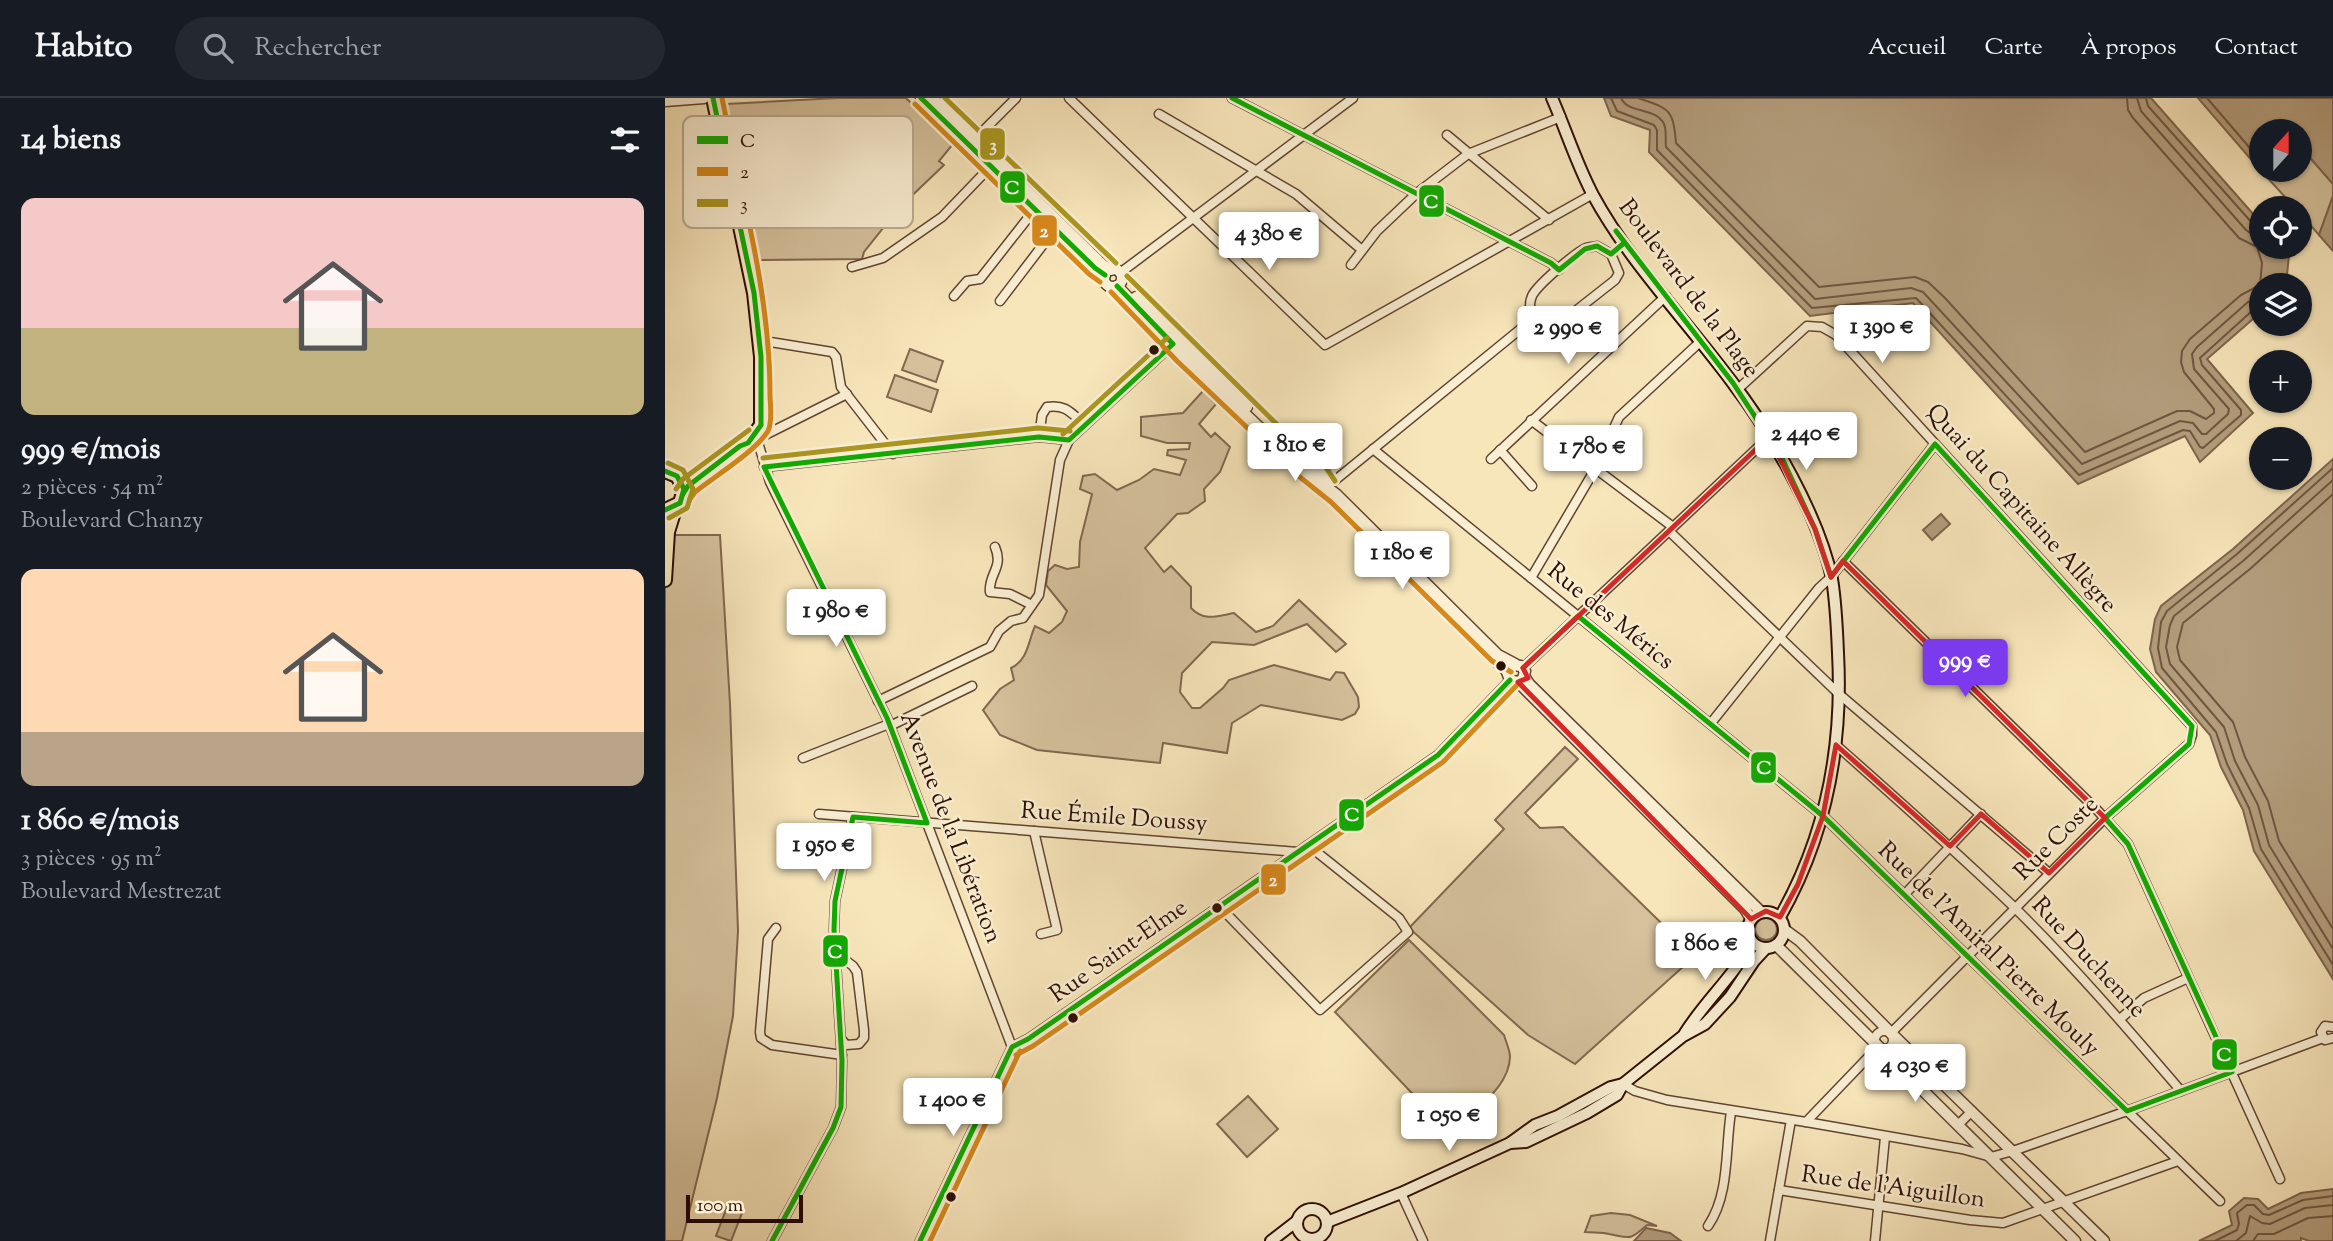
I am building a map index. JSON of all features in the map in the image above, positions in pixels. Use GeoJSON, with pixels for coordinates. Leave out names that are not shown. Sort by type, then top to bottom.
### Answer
{"type":"FeatureCollection","features":[{"type":"Feature","properties":{"kind":"main road","name":"Avenue de la Libération"},"geometry":{"type":"LineString","coordinates":[[713,98],[717,116]]}},
{"type":"Feature","properties":{"kind":"main road","name":"Boulevard de la Plage"},"geometry":{"type":"LineString","coordinates":[[1552,98],[1593,194],[1624,243],[1737,390],[1782,458],[1810,518],[1831,577],[1837,629],[1839,694],[1836,745],[1823,816],[1802,874],[1780,917]]}},
{"type":"Feature","properties":{"kind":"main road","name":"Avenue de la Libération"},"geometry":{"type":"LineString","coordinates":[[740,228],[754,293],[761,358],[761,425],[755,438]]}},
{"type":"Feature","properties":{"kind":"main road","name":"Avenue de la Libération"},"geometry":{"type":"LineString","coordinates":[[740,446],[754,422],[753,358],[758,340]]}},
{"type":"Feature","properties":{"kind":"main road"},"geometry":{"type":"LineString","coordinates":[[665,580],[671,508],[688,486],[740,446],[755,438]]}},
{"type":"Feature","properties":{"kind":"main road"},"geometry":{"type":"LineString","coordinates":[[671,473],[693,475],[711,468]]}},
{"type":"Feature","properties":{"kind":"main road"},"geometry":{"type":"LineString","coordinates":[[671,473],[683,484],[683,494]]}},
{"type":"Feature","properties":{"kind":"main road"},"geometry":{"type":"LineString","coordinates":[[1297,1221],[1303,1236],[1312,1239],[1322,1236],[1327,1222],[1401,1193],[1510,1143],[1535,1125],[1558,1116],[1611,1087],[1623,1084],[1683,1035],[1705,1024],[1730,997],[1753,961],[1780,941],[1784,930],[1780,917],[1771,912],[1761,912],[1751,919],[1748,929],[1752,942],[1745,956],[1683,1035]]}},
{"type":"Feature","properties":{"kind":"main road"},"geometry":{"type":"LineString","coordinates":[[1752,942],[1771,947]]}},
{"type":"Feature","properties":{"kind":"main road"},"geometry":{"type":"LineString","coordinates":[[1271,1241],[1297,1221],[1302,1212],[1311,1209],[1320,1211],[1327,1222]]}},
{"type":"Feature","properties":{"kind":"main road"},"geometry":{"type":"LineString","coordinates":[[1290,1241],[1303,1236]]}},
{"type":"Feature","properties":{"kind":"street"},"geometry":{"type":"LineString","coordinates":[[665,101],[704,98]]}},
{"type":"Feature","properties":{"kind":"street"},"geometry":{"type":"LineString","coordinates":[[921,98],[1055,229],[1115,277],[1173,344],[1302,468],[1328,486]]}},
{"type":"Feature","properties":{"kind":"street"},"geometry":{"type":"LineString","coordinates":[[932,98],[1304,463],[1319,472],[1337,505],[1516,674],[1745,909],[1751,919]]}},
{"type":"Feature","properties":{"kind":"street"},"geometry":{"type":"LineString","coordinates":[[975,139],[1016,98]]}},
{"type":"Feature","properties":{"kind":"street"},"geometry":{"type":"LineString","coordinates":[[1069,98],[1325,345],[1593,194]]}},
{"type":"Feature","properties":{"kind":"street"},"geometry":{"type":"LineString","coordinates":[[1115,277],[1304,135],[1341,101],[1353,98]]}},
{"type":"Feature","properties":{"kind":"street"},"geometry":{"type":"LineString","coordinates":[[1235,99],[1551,263],[1559,270]]}},
{"type":"Feature","properties":{"kind":"street"},"geometry":{"type":"LineString","coordinates":[[1159,114],[1296,194],[1362,250]]}},
{"type":"Feature","properties":{"kind":"street"},"geometry":{"type":"LineString","coordinates":[[1351,265],[1377,231],[1417,193],[1468,154],[1561,117]]}},
{"type":"Feature","properties":{"kind":"street"},"geometry":{"type":"LineString","coordinates":[[1447,135],[1549,220]]}},
{"type":"Feature","properties":{"kind":"street"},"geometry":{"type":"LineString","coordinates":[[852,267],[883,258],[942,217],[991,166]]}},
{"type":"Feature","properties":{"kind":"street"},"geometry":{"type":"LineString","coordinates":[[954,296],[967,281],[979,279],[1035,209]]}},
{"type":"Feature","properties":{"kind":"street"},"geometry":{"type":"LineString","coordinates":[[1000,301],[1055,229]]}},
{"type":"Feature","properties":{"kind":"street"},"geometry":{"type":"LineString","coordinates":[[1611,254],[1624,243]]}},
{"type":"Feature","properties":{"kind":"street"},"geometry":{"type":"LineString","coordinates":[[1597,246],[1611,254],[1619,273],[1615,280],[1559,324],[1548,326],[1534,318],[1531,298],[1559,270],[1585,249],[1597,246]]}},
{"type":"Feature","properties":{"kind":"street"},"geometry":{"type":"LineString","coordinates":[[1490,458],[1666,296]]}},
{"type":"Feature","properties":{"kind":"street"},"geometry":{"type":"LineString","coordinates":[[1328,486],[1534,318]]}},
{"type":"Feature","properties":{"kind":"street","name":"Quai du Capitaine Allègre"},"geometry":{"type":"LineString","coordinates":[[1737,390],[1807,326],[1822,327],[1836,335],[2113,639]]}},
{"type":"Feature","properties":{"kind":"street"},"geometry":{"type":"LineString","coordinates":[[758,340],[832,352],[836,357],[841,387],[893,454]]}},
{"type":"Feature","properties":{"kind":"street"},"geometry":{"type":"LineString","coordinates":[[1531,578],[1595,468],[1619,417],[1700,342]]}},
{"type":"Feature","properties":{"kind":"street"},"geometry":{"type":"LineString","coordinates":[[878,701],[990,647],[999,631],[1011,621],[1023,618],[1040,590],[1060,460],[1069,440],[1173,344]]}},
{"type":"Feature","properties":{"kind":"street"},"geometry":{"type":"LineString","coordinates":[[755,438],[846,394]]}},
{"type":"Feature","properties":{"kind":"street"},"geometry":{"type":"LineString","coordinates":[[1039,437],[1042,415],[1047,407],[1058,405],[1065,408],[1085,425]]}},
{"type":"Feature","properties":{"kind":"street"},"geometry":{"type":"LineString","coordinates":[[1531,419],[1671,529],[1839,694],[2049,873]]}},
{"type":"Feature","properties":{"kind":"street"},"geometry":{"type":"LineString","coordinates":[[764,467],[1039,437],[1069,440]]}},
{"type":"Feature","properties":{"kind":"street","name":"Avenue de la Libération"},"geometry":{"type":"LineString","coordinates":[[755,438],[764,467],[890,725],[1012,1047]]}},
{"type":"Feature","properties":{"kind":"street","name":"Rue Saint-Elme"},"geometry":{"type":"LineString","coordinates":[[1012,1047],[1028,1039],[1438,755],[1516,674],[1769,438]]}},
{"type":"Feature","properties":{"kind":"street"},"geometry":{"type":"LineString","coordinates":[[1711,723],[1819,588],[1831,577],[1935,444]]}},
{"type":"Feature","properties":{"kind":"street","name":"Rue des Mérics"},"geometry":{"type":"LineString","coordinates":[[1373,449],[1823,816]]}},
{"type":"Feature","properties":{"kind":"street"},"geometry":{"type":"LineString","coordinates":[[1500,450],[1532,486]]}},
{"type":"Feature","properties":{"kind":"street"},"geometry":{"type":"LineString","coordinates":[[995,547],[999,563],[990,584],[990,592],[1010,594],[1032,605]]}},
{"type":"Feature","properties":{"kind":"street"},"geometry":{"type":"LineString","coordinates":[[1843,561],[2105,818],[2128,844],[2280,1178]]}},
{"type":"Feature","properties":{"kind":"street","name":"Rue Coste"},"geometry":{"type":"LineString","coordinates":[[1891,1034],[2105,818],[2189,744],[2192,726],[2113,639]]}},
{"type":"Feature","properties":{"kind":"street"},"geometry":{"type":"LineString","coordinates":[[1516,674],[1761,912]]}},
{"type":"Feature","properties":{"kind":"street"},"geometry":{"type":"LineString","coordinates":[[803,758],[890,725],[972,686]]}},
{"type":"Feature","properties":{"kind":"street","name":"Rue Duchenne"},"geometry":{"type":"LineString","coordinates":[[1836,745],[2015,908],[2120,1019],[2181,1091]]}},
{"type":"Feature","properties":{"kind":"street","name":"Rue Émile Doussy"},"geometry":{"type":"LineString","coordinates":[[819,814],[1298,852]]}},
{"type":"Feature","properties":{"kind":"street"},"geometry":{"type":"LineString","coordinates":[[1904,895],[1981,814]]}},
{"type":"Feature","properties":{"kind":"street","name":"Rue de l'Amiral Pierre Mouly"},"geometry":{"type":"LineString","coordinates":[[1823,816],[2220,1201]]}},
{"type":"Feature","properties":{"kind":"street"},"geometry":{"type":"LineString","coordinates":[[772,1241],[838,1119],[843,1091],[835,901],[853,817]]}},
{"type":"Feature","properties":{"kind":"street"},"geometry":{"type":"LineString","coordinates":[[1034,831],[1056,930],[1041,934]]}},
{"type":"Feature","properties":{"kind":"street"},"geometry":{"type":"LineString","coordinates":[[1219,906],[1319,1010],[1408,932],[1399,918],[1308,845]]}},
{"type":"Feature","properties":{"kind":"street"},"geometry":{"type":"LineString","coordinates":[[776,928],[768,939],[761,1038],[772,1045],[842,1055]]}},
{"type":"Feature","properties":{"kind":"street"},"geometry":{"type":"LineString","coordinates":[[1784,930],[1800,941],[1891,1034],[2104,1241]]}},
{"type":"Feature","properties":{"kind":"street"},"geometry":{"type":"LineString","coordinates":[[1771,947],[1878,1047],[2075,1241]]}},
{"type":"Feature","properties":{"kind":"street"},"geometry":{"type":"LineString","coordinates":[[836,953],[857,972],[864,1030],[864,1038],[853,1046],[846,1045],[840,1037]]}},
{"type":"Feature","properties":{"kind":"street"},"geometry":{"type":"LineString","coordinates":[[2120,1019],[2144,998],[2188,978]]}},
{"type":"Feature","properties":{"kind":"street"},"geometry":{"type":"LineString","coordinates":[[2323,1038],[2323,1028],[2333,1027]]}},
{"type":"Feature","properties":{"kind":"street"},"geometry":{"type":"LineString","coordinates":[[1879,1032],[1891,1034],[1894,1039],[1891,1047],[1886,1050],[1878,1047],[1875,1038],[1879,1032]]}},
{"type":"Feature","properties":{"kind":"street"},"geometry":{"type":"LineString","coordinates":[[1623,1084],[1635,1091],[1667,1100],[1962,1149],[1991,1157],[2127,1111],[2323,1038],[2333,1038]]}},
{"type":"Feature","properties":{"kind":"street"},"geometry":{"type":"LineString","coordinates":[[920,1241],[1012,1047]]}},
{"type":"Feature","properties":{"kind":"street"},"geometry":{"type":"LineString","coordinates":[[1805,1122],[1878,1047]]}},
{"type":"Feature","properties":{"kind":"street"},"geometry":{"type":"LineString","coordinates":[[1958,1125],[1972,1111]]}},
{"type":"Feature","properties":{"kind":"street"},"geometry":{"type":"LineString","coordinates":[[1708,1226],[1717,1213],[1730,1139],[1731,1112]]}},
{"type":"Feature","properties":{"kind":"street"},"geometry":{"type":"LineString","coordinates":[[1770,1241],[1791,1120]]}},
{"type":"Feature","properties":{"kind":"street"},"geometry":{"type":"LineString","coordinates":[[1875,1241],[1885,1136]]}},
{"type":"Feature","properties":{"kind":"street"},"geometry":{"type":"LineString","coordinates":[[2063,1202],[2178,1161]]}},
{"type":"Feature","properties":{"kind":"street","name":"Rue de l'Aiguillon"},"geometry":{"type":"LineString","coordinates":[[1779,1190],[2003,1223],[2063,1202]]}},
{"type":"Feature","properties":{"kind":"street"},"geometry":{"type":"LineString","coordinates":[[1401,1193],[1423,1241]]}},
{"type":"Feature","properties":{"kind":"highlighted area"},"geometry":{"type":"Polygon","coordinates":[[[1769,437],[1815,529],[1831,577],[1843,561],[2105,818],[2049,873],[1981,814],[1950,846],[1836,745],[1823,816],[1798,884],[1780,917],[1766,911],[1751,919],[1518,682],[1528,678],[1523,668],[1769,437]]]}},
{"type":"Feature","properties":{"kind":"shaded area"},"geometry":{"type":"Polygon","coordinates":[[[837,98],[906,98],[953,144],[939,161],[944,165],[913,195],[913,116],[725,116],[723,108],[726,104],[837,98]]]}},
{"type":"Feature","properties":{"kind":"shaded area"},"geometry":{"type":"Polygon","coordinates":[[[2312,160],[2333,184],[2333,196],[2319,235],[2312,227],[2312,196],[2284,196],[2271,182],[2312,182],[2312,160]]]}},
{"type":"Feature","properties":{"kind":"shaded area"},"geometry":{"type":"Polygon","coordinates":[[[749,228],[883,228],[864,252],[862,259],[756,260],[749,228]]]}},
{"type":"Feature","properties":{"kind":"shaded area"},"geometry":{"type":"Polygon","coordinates":[[[910,349],[943,361],[936,382],[902,370],[910,349]]]}},
{"type":"Feature","properties":{"kind":"shaded area"},"geometry":{"type":"Polygon","coordinates":[[[895,375],[938,390],[931,412],[887,397],[895,375]]]}},
{"type":"Feature","properties":{"kind":"shaded area"},"geometry":{"type":"Polygon","coordinates":[[[1203,391],[1216,404],[1199,424],[1211,437],[1215,433],[1230,447],[1220,472],[1204,489],[1205,501],[1188,513],[1177,514],[1145,548],[1164,572],[1171,566],[1191,587],[1191,608],[1201,615],[1211,617],[1234,613],[1256,632],[1273,626],[1299,600],[1346,644],[1336,652],[1307,624],[1254,645],[1212,642],[1182,673],[1180,692],[1192,708],[1200,708],[1229,680],[1274,665],[1330,680],[1336,672],[1344,673],[1358,697],[1359,707],[1355,714],[1342,720],[1261,705],[1232,723],[1227,753],[1163,743],[1160,763],[1037,750],[1000,735],[983,710],[1000,689],[1014,680],[1011,668],[1017,665],[1024,655],[1035,626],[1049,633],[1062,622],[1067,611],[1046,585],[1048,571],[1055,565],[1067,569],[1079,567],[1080,542],[1092,494],[1080,489],[1083,476],[1095,474],[1117,490],[1139,480],[1154,469],[1180,475],[1186,460],[1167,455],[1168,450],[1189,449],[1190,443],[1167,443],[1141,436],[1141,417],[1183,413],[1203,391]]]}},
{"type":"Feature","properties":{"kind":"shaded area"},"geometry":{"type":"Polygon","coordinates":[[[665,535],[720,535],[730,704],[738,931],[733,1016],[717,1098],[682,1241],[665,1241],[665,535]]]}},
{"type":"Feature","properties":{"kind":"shaded area"},"geometry":{"type":"Polygon","coordinates":[[[1565,747],[1578,759],[1525,813],[1540,828],[1563,827],[1695,956],[1575,1064],[1528,1035],[1409,928],[1504,829],[1495,820],[1565,747]]]}},
{"type":"Feature","properties":{"kind":"shaded area"},"geometry":{"type":"Polygon","coordinates":[[[1762,918],[1770,918],[1777,925],[1777,933],[1770,940],[1762,940],[1755,933],[1755,925],[1762,918]]]}},
{"type":"Feature","properties":{"kind":"shaded area"},"geometry":{"type":"Polygon","coordinates":[[[1409,940],[1504,1035],[1510,1057],[1505,1076],[1493,1093],[1464,1121],[1458,1116],[1445,1128],[1335,1012],[1409,940]]]}},
{"type":"Feature","properties":{"kind":"shaded area"},"geometry":{"type":"Polygon","coordinates":[[[1248,1096],[1278,1129],[1247,1157],[1217,1124],[1248,1096]]]}},
{"type":"Feature","properties":{"kind":"shaded area"},"geometry":{"type":"Polygon","coordinates":[[[727,1207],[742,1213],[731,1241],[716,1236],[727,1207]]]}},
{"type":"Feature","properties":{"kind":"shaded area"},"geometry":{"type":"Polygon","coordinates":[[[1611,1213],[1630,1215],[1657,1226],[1647,1225],[1629,1237],[1585,1232],[1591,1216],[1611,1213]]]}},
{"type":"Feature","properties":{"kind":"water"},"geometry":{"type":"Polygon","coordinates":[[[1604,98],[2151,98],[2249,209],[2249,259],[2289,259],[2287,273],[2249,273],[2249,322],[2207,359],[2249,408],[2249,413],[2253,413],[2200,462],[2185,436],[2078,484],[1913,303],[1810,316],[1649,152],[1650,130],[1611,116],[1604,98]]]}},
{"type":"Feature","properties":{"kind":"water"},"geometry":{"type":"Polygon","coordinates":[[[2198,98],[2333,98],[2333,184],[2312,160],[2312,119],[2249,119],[2249,157],[2198,98]]]}},
{"type":"Feature","properties":{"kind":"water"},"geometry":{"type":"Polygon","coordinates":[[[2333,196],[2333,251],[2319,235],[2333,196]]]}},
{"type":"Feature","properties":{"kind":"water"},"geometry":{"type":"Polygon","coordinates":[[[2333,459],[2333,979],[2254,851],[2243,810],[2221,767],[2210,735],[2156,672],[2150,649],[2155,619],[2161,606],[2233,549],[2299,490],[2312,490],[2312,478],[2333,459]]]}},
{"type":"Feature","properties":{"kind":"water"},"geometry":{"type":"Polygon","coordinates":[[[1941,514],[1950,524],[1932,540],[1923,530],[1941,514]]]}},
{"type":"Feature","properties":{"kind":"water"},"geometry":{"type":"Polygon","coordinates":[[[2333,1189],[2333,1241],[2309,1241],[2301,1238],[2301,1241],[2199,1241],[2232,1225],[2229,1211],[2244,1198],[2258,1199],[2268,1209],[2301,1193],[2333,1189]]]}},
{"type":"Feature","properties":{"kind":"water"},"geometry":{"type":"Polygon","coordinates":[[[1646,1228],[1670,1233],[1681,1241],[1634,1241],[1646,1228]]]}},
{"type":"Feature","properties":{"kind":"transit line","name":"C"},"geometry":{"type":"LineString","coordinates":[[713,98],[717,116]]}},
{"type":"Feature","properties":{"kind":"transit line","name":"2"},"geometry":{"type":"LineString","coordinates":[[722,98],[726,116]]}},
{"type":"Feature","properties":{"kind":"transit line","name":"C"},"geometry":{"type":"LineString","coordinates":[[921,98],[1105,275]]}},
{"type":"Feature","properties":{"kind":"transit line","name":"3"},"geometry":{"type":"LineString","coordinates":[[945,98],[1116,263]]}},
{"type":"Feature","properties":{"kind":"transit line","name":"C"},"geometry":{"type":"LineString","coordinates":[[1232,98],[1551,263],[1559,270],[1585,249],[1597,246],[1611,254],[1624,243]]}},
{"type":"Feature","properties":{"kind":"transit line","name":"2"},"geometry":{"type":"LineString","coordinates":[[915,104],[1100,282]]}},
{"type":"Feature","properties":{"kind":"transit line","name":"C"},"geometry":{"type":"LineString","coordinates":[[683,494],[688,486],[740,446],[748,443],[761,425],[761,357],[754,293],[740,228]]}},
{"type":"Feature","properties":{"kind":"transit line","name":"2"},"geometry":{"type":"LineString","coordinates":[[690,499],[695,492],[754,447],[770,427],[769,356],[750,228]]}},
{"type":"Feature","properties":{"kind":"transit line","name":"C"},"geometry":{"type":"LineString","coordinates":[[1616,231],[1733,383],[1782,458],[1815,529],[1831,577]]}},
{"type":"Feature","properties":{"kind":"transit line","name":"3"},"geometry":{"type":"LineString","coordinates":[[1127,276],[1309,456],[1325,466],[1335,481]]}},
{"type":"Feature","properties":{"kind":"transit line","name":"C"},"geometry":{"type":"LineString","coordinates":[[772,1241],[833,1128],[841,1107],[842,1061],[834,930],[835,901],[853,817],[927,823],[887,718],[764,467],[1039,437],[1069,440],[1173,344],[1117,286]]}},
{"type":"Feature","properties":{"kind":"transit line","name":"2"},"geometry":{"type":"LineString","coordinates":[[1111,292],[1177,361],[1296,474],[1331,502],[1492,661],[1511,672]]}},
{"type":"Feature","properties":{"kind":"transit line","name":"3"},"geometry":{"type":"LineString","coordinates":[[1063,434],[1167,338]]}},
{"type":"Feature","properties":{"kind":"transit line","name":"3"},"geometry":{"type":"LineString","coordinates":[[763,458],[1038,428],[1070,431]]}},
{"type":"Feature","properties":{"kind":"transit line","name":"3"},"geometry":{"type":"LineString","coordinates":[[676,489],[683,479],[749,430]]}},
{"type":"Feature","properties":{"kind":"transit line","name":"C"},"geometry":{"type":"LineString","coordinates":[[1523,668],[1578,616],[1823,816],[2127,1111],[2232,1072],[2128,844],[2105,818],[2189,744],[2192,726],[1935,444],[1831,577]]}},
{"type":"Feature","properties":{"kind":"transit line","name":"3"},"geometry":{"type":"LineString","coordinates":[[668,463],[683,470],[693,489],[687,508],[669,518]]}},
{"type":"Feature","properties":{"kind":"transit line","name":"C"},"geometry":{"type":"LineString","coordinates":[[665,471],[677,476],[684,489],[680,503],[665,510]]}},
{"type":"Feature","properties":{"kind":"transit line","name":"C"},"geometry":{"type":"LineString","coordinates":[[920,1241],[1012,1047],[1028,1039],[1438,755],[1510,680]]}},
{"type":"Feature","properties":{"kind":"transit line","name":"2"},"geometry":{"type":"LineString","coordinates":[[1016,1055],[1033,1046],[1443,762],[1516,686]]}},
{"type":"Feature","properties":{"kind":"transit line","name":"2"},"geometry":{"type":"LineString","coordinates":[[930,1241],[1020,1051]]}}]}
